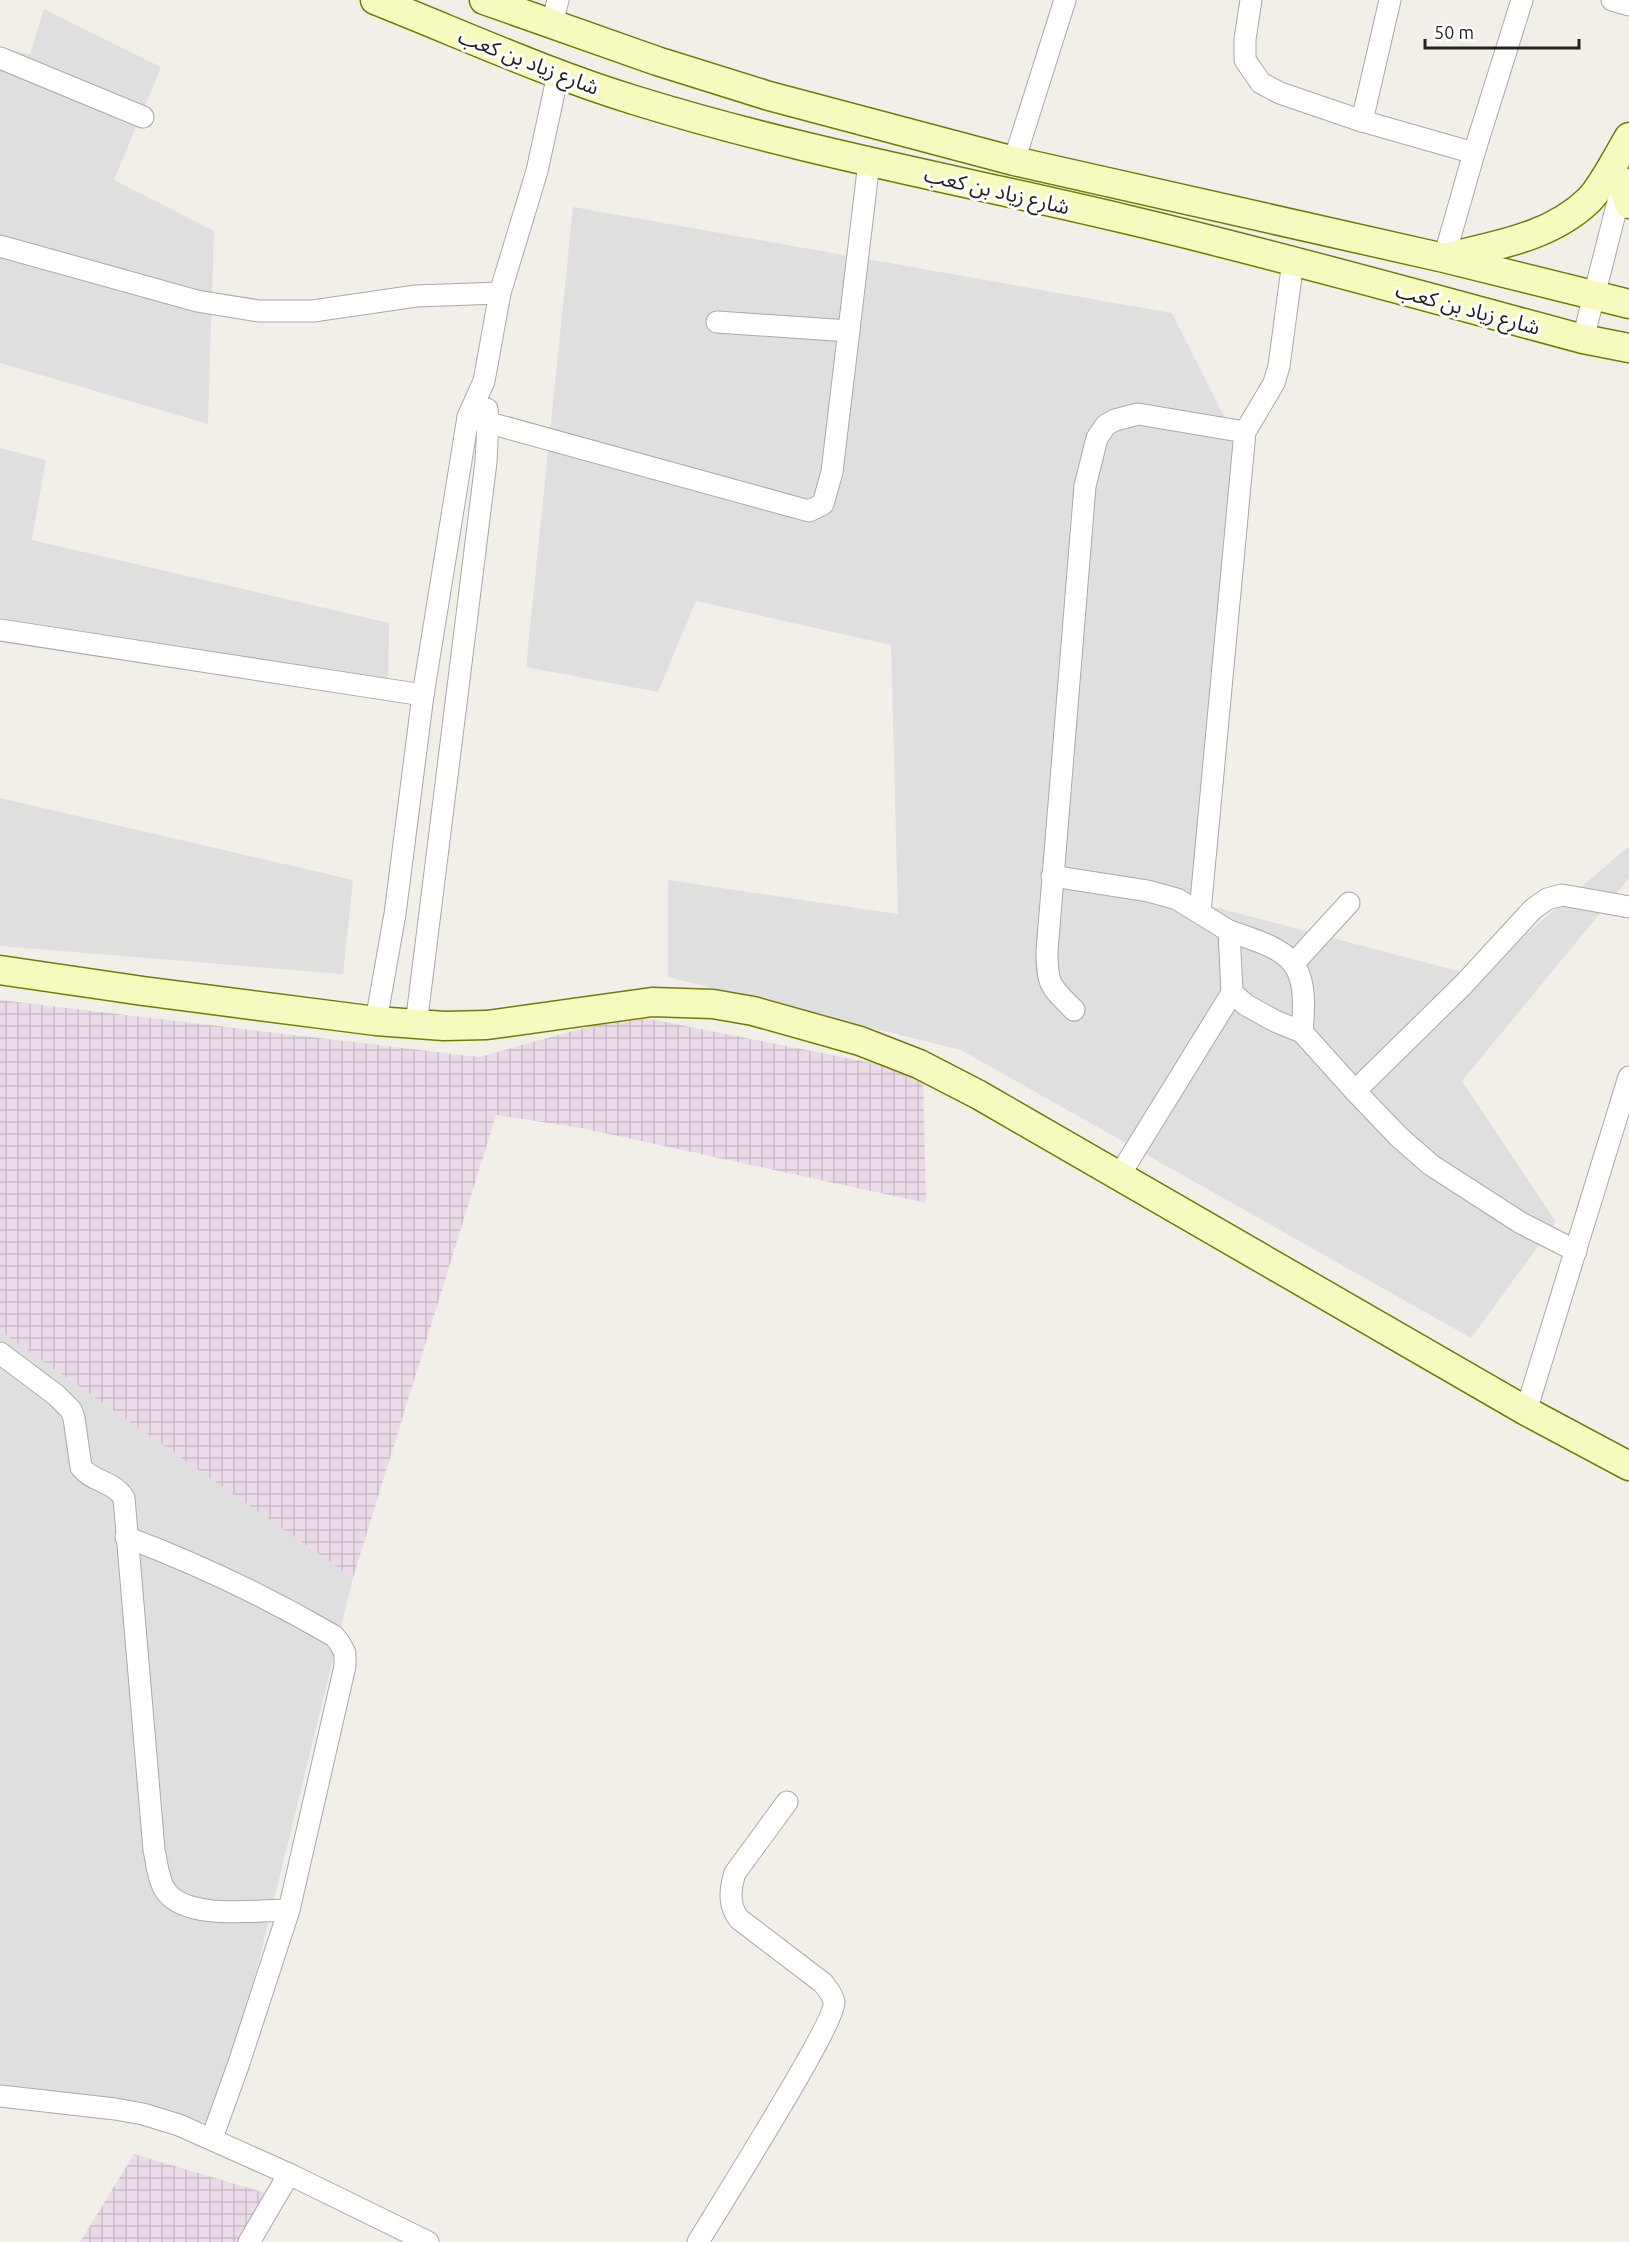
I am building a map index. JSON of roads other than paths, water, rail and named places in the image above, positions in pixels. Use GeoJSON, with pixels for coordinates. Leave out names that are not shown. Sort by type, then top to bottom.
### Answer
{"type":"FeatureCollection","features":[{"type":"Feature","properties":{"kind":"main road","name":"شارع زياد بن كعب"},"geometry":{"type":"LineString","coordinates":[[375,0],[558,74],[724,127],[1126,219],[1583,339],[1629,348]]}},
{"type":"Feature","properties":{"kind":"main road","name":"شارع زياد بن كعب"},"geometry":{"type":"LineString","coordinates":[[484,0],[555,12],[657,61],[769,96],[1014,161],[1444,258],[1629,304]]}},
{"type":"Feature","properties":{"kind":"main road"},"geometry":{"type":"LineString","coordinates":[[1444,258],[1536,233],[1565,220],[1591,199],[1629,137]]}},
{"type":"Feature","properties":{"kind":"main road"},"geometry":{"type":"LineString","coordinates":[[0,970],[143,991],[416,1025],[487,1025],[652,1002],[713,1004],[753,1011],[860,1041],[919,1064],[979,1095],[1526,1411],[1629,1466]]}},
{"type":"Feature","properties":{"kind":"street"},"geometry":{"type":"LineString","coordinates":[[1014,161],[1065,0]]}},
{"type":"Feature","properties":{"kind":"street"},"geometry":{"type":"LineString","coordinates":[[1251,0],[1245,39],[1245,60],[1261,83],[1280,93],[1362,121],[1474,153]]}},
{"type":"Feature","properties":{"kind":"street"},"geometry":{"type":"LineString","coordinates":[[1362,121],[1390,0]]}},
{"type":"Feature","properties":{"kind":"street"},"geometry":{"type":"LineString","coordinates":[[1444,258],[1522,0]]}},
{"type":"Feature","properties":{"kind":"street"},"geometry":{"type":"LineString","coordinates":[[1612,0],[1629,4]]}},
{"type":"Feature","properties":{"kind":"street"},"geometry":{"type":"LineString","coordinates":[[0,58],[143,117]]}},
{"type":"Feature","properties":{"kind":"street"},"geometry":{"type":"LineString","coordinates":[[376,1021],[395,914],[423,695],[478,419],[500,293],[537,171],[558,74]]}},
{"type":"Feature","properties":{"kind":"street"},"geometry":{"type":"LineString","coordinates":[[478,419],[809,511],[823,504],[832,472],[869,162]]}},
{"type":"Feature","properties":{"kind":"street"},"geometry":{"type":"LineString","coordinates":[[1583,339],[1627,180]]}},
{"type":"Feature","properties":{"kind":"street"},"geometry":{"type":"LineString","coordinates":[[0,246],[176,296],[234,308],[284,312],[313,311],[416,296],[500,293]]}},
{"type":"Feature","properties":{"kind":"street"},"geometry":{"type":"LineString","coordinates":[[1200,912],[1245,432],[1274,383],[1279,366],[1293,261]]}},
{"type":"Feature","properties":{"kind":"street"},"geometry":{"type":"LineString","coordinates":[[717,322],[849,331]]}},
{"type":"Feature","properties":{"kind":"street"},"geometry":{"type":"LineString","coordinates":[[1074,1010],[1054,990],[1047,978],[1052,876],[1066,733],[1085,486],[1096,438],[1107,425],[1115,420],[1138,414],[1245,432]]}},
{"type":"Feature","properties":{"kind":"street"},"geometry":{"type":"LineString","coordinates":[[416,1025],[486,462],[478,419]]}},
{"type":"Feature","properties":{"kind":"street"},"geometry":{"type":"LineString","coordinates":[[0,630],[423,695]]}},
{"type":"Feature","properties":{"kind":"street"},"geometry":{"type":"LineString","coordinates":[[1052,876],[1148,891],[1177,899],[1229,931],[1267,944],[1294,963],[1304,993],[1302,1032]]}},
{"type":"Feature","properties":{"kind":"street"},"geometry":{"type":"LineString","coordinates":[[1355,1092],[1463,985],[1539,904],[1562,895],[1629,907]]}},
{"type":"Feature","properties":{"kind":"street"},"geometry":{"type":"LineString","coordinates":[[1294,963],[1349,903]]}},
{"type":"Feature","properties":{"kind":"street"},"geometry":{"type":"LineString","coordinates":[[1119,1176],[1232,993],[1229,931]]}},
{"type":"Feature","properties":{"kind":"street"},"geometry":{"type":"LineString","coordinates":[[1232,993],[1246,1005],[1275,1021],[1302,1032],[1355,1092],[1399,1137],[1431,1165],[1521,1223],[1576,1251]]}},
{"type":"Feature","properties":{"kind":"street"},"geometry":{"type":"LineString","coordinates":[[1526,1411],[1629,1077]]}},
{"type":"Feature","properties":{"kind":"street"},"geometry":{"type":"LineString","coordinates":[[0,1353],[56,1395],[71,1410],[81,1467],[86,1473],[120,1490],[126,1504],[126,1537],[154,1850],[165,1890],[172,1898],[188,1908],[210,1911],[289,1910]]}},
{"type":"Feature","properties":{"kind":"street"},"geometry":{"type":"LineString","coordinates":[[126,1537],[226,1578],[334,1636],[344,1648],[345,1666],[289,1910],[212,2138]]}},
{"type":"Feature","properties":{"kind":"street"},"geometry":{"type":"LineString","coordinates":[[698,2242],[812,2052],[830,2018],[834,2003],[823,1983],[739,1919],[733,1912],[731,1904],[735,1873],[787,1802]]}},
{"type":"Feature","properties":{"kind":"street"},"geometry":{"type":"LineString","coordinates":[[0,2096],[94,2106],[143,2114],[179,2125],[289,2174],[428,2242]]}},
{"type":"Feature","properties":{"kind":"street"},"geometry":{"type":"LineString","coordinates":[[249,2242],[289,2174]]}}]}
